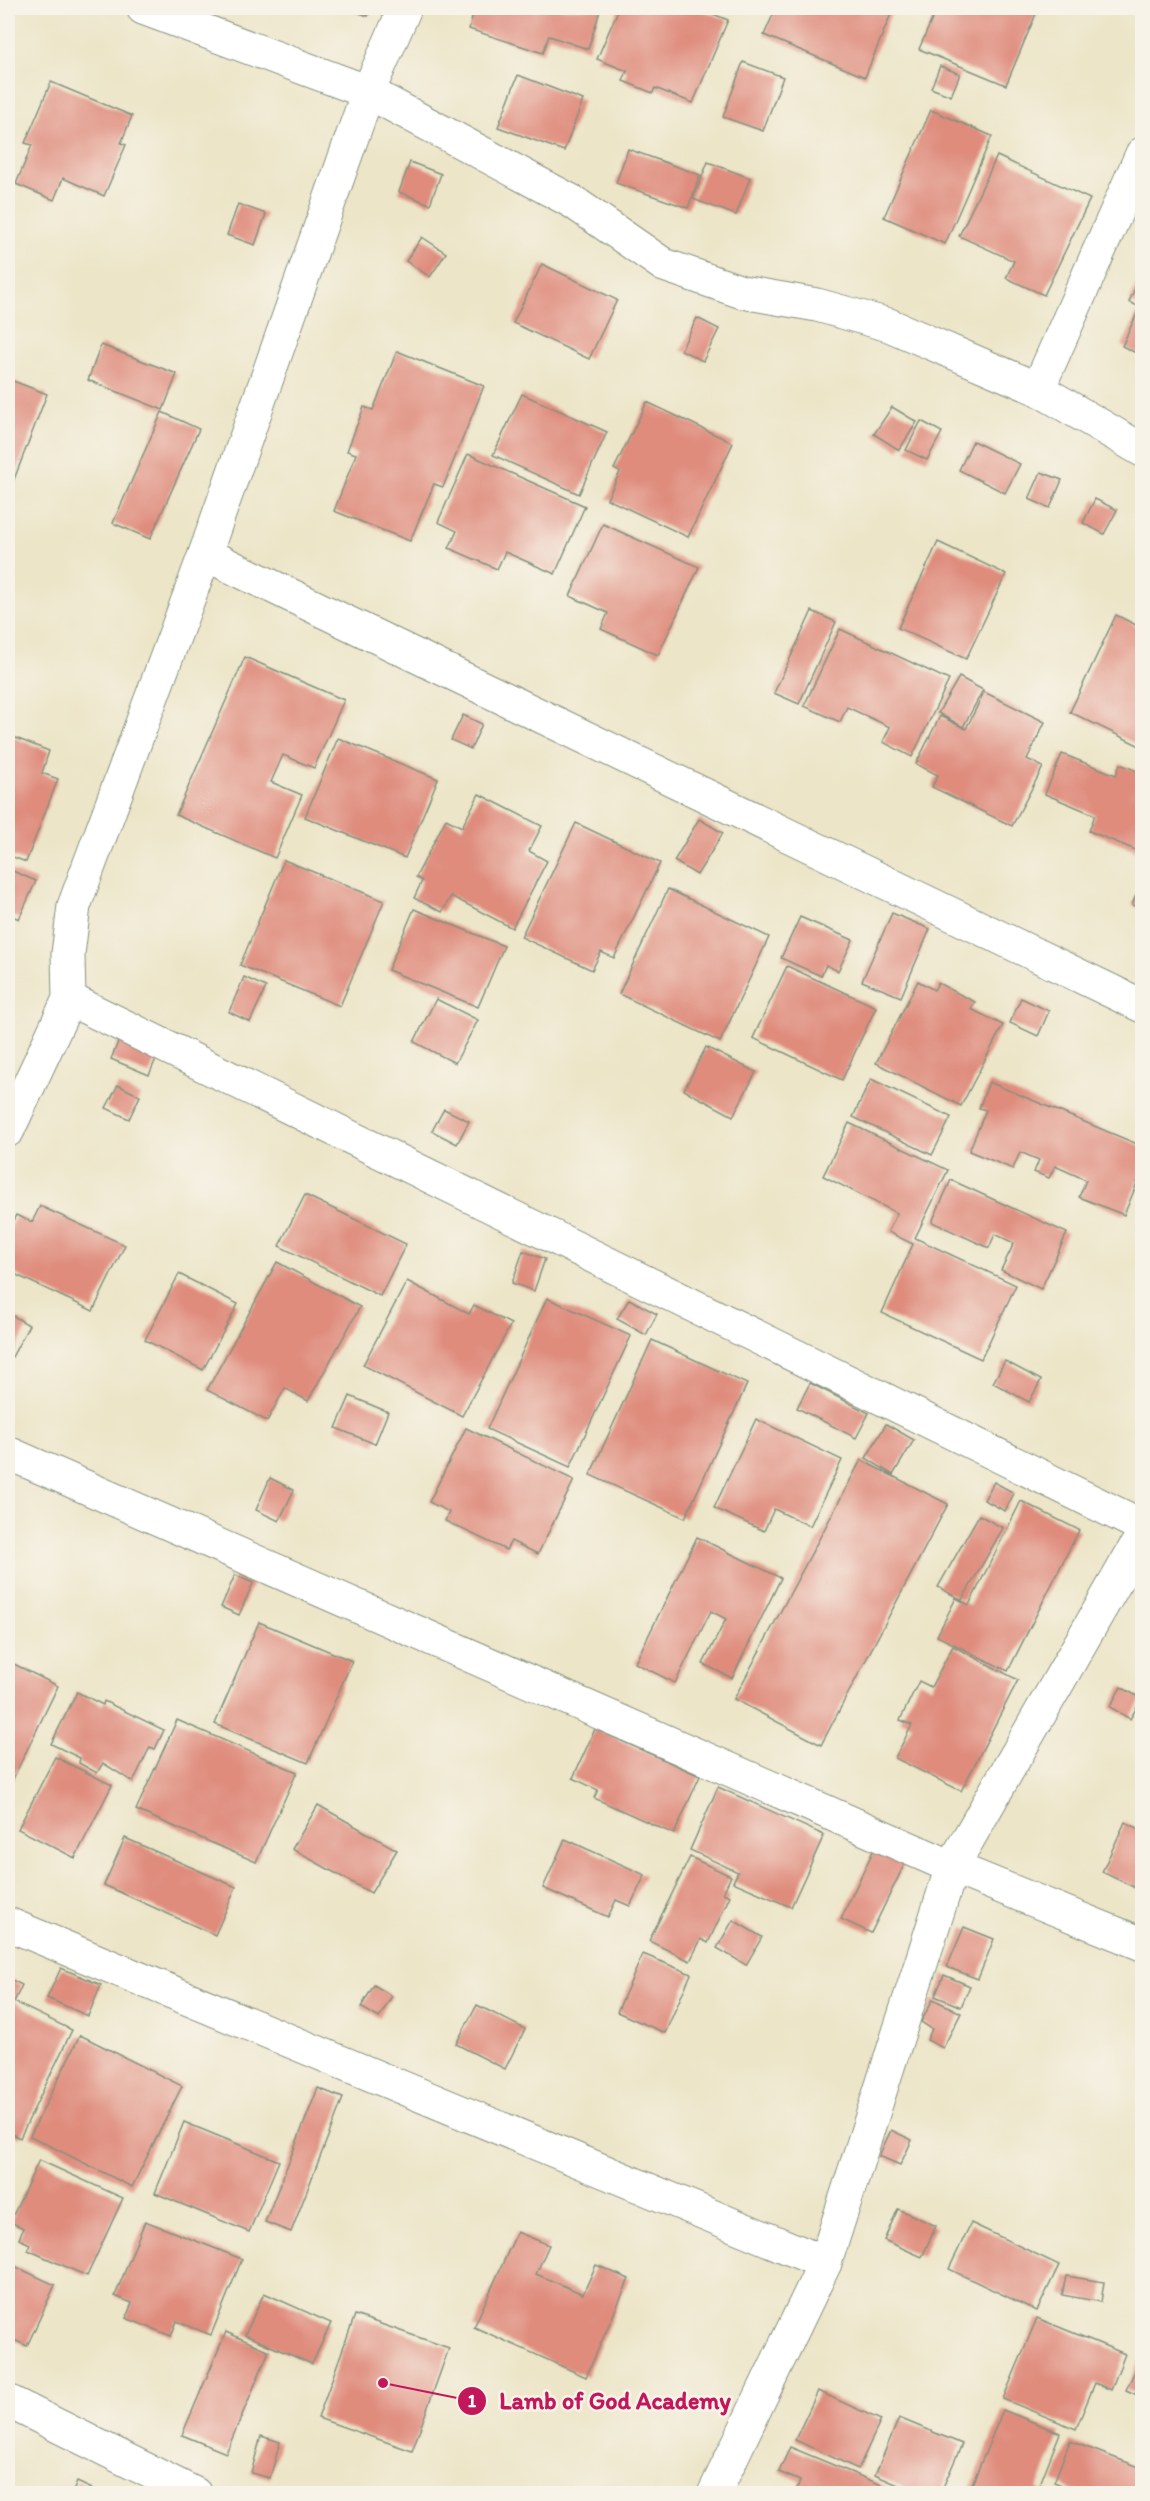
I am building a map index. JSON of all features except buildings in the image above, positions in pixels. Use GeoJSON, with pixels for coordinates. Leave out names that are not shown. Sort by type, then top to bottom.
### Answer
{"type":"FeatureCollection","features":[{"type":"Feature","properties":{"kind":"street"},"geometry":{"type":"LineString","coordinates":[[143,8],[368,92],[573,202],[664,265],[742,292],[817,305],[889,325],[1038,389],[1143,450]]}},
{"type":"Feature","properties":{"kind":"street"},"geometry":{"type":"LineString","coordinates":[[8,1130],[69,999],[68,954],[74,906],[205,554],[368,92],[405,8]]}},
{"type":"Feature","properties":{"kind":"street"},"geometry":{"type":"LineString","coordinates":[[1038,389],[1143,154]]}},
{"type":"Feature","properties":{"kind":"street"},"geometry":{"type":"LineString","coordinates":[[205,554],[1143,1006]]}},
{"type":"Feature","properties":{"kind":"street"},"geometry":{"type":"LineString","coordinates":[[69,999],[1143,1526]]}},
{"type":"Feature","properties":{"kind":"street"},"geometry":{"type":"LineString","coordinates":[[8,1453],[952,1867],[1143,1944]]}},
{"type":"Feature","properties":{"kind":"street"},"geometry":{"type":"LineString","coordinates":[[714,2493],[825,2263],[952,1867],[1143,1536]]}},
{"type":"Feature","properties":{"kind":"street"},"geometry":{"type":"LineString","coordinates":[[8,1924],[825,2263]]}},
{"type":"Feature","properties":{"kind":"street"},"geometry":{"type":"LineString","coordinates":[[8,2401],[195,2493]]}},
{"type":"Feature","properties":{"kind":"place","name":"Lamb of God Academy"},"geometry":{"type":"Point","coordinates":[383,2383]}}]}
